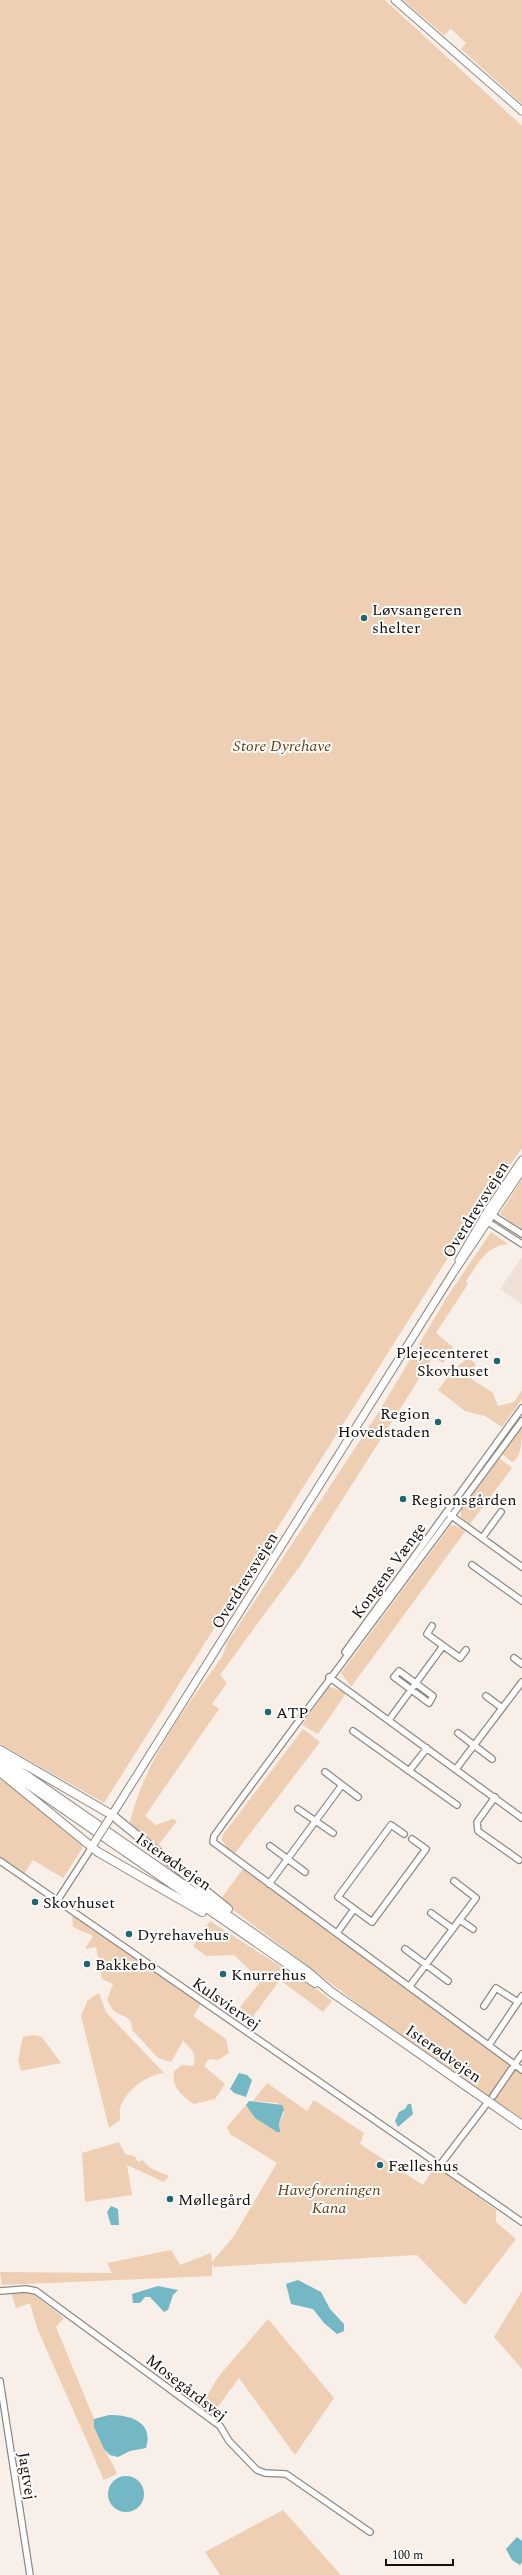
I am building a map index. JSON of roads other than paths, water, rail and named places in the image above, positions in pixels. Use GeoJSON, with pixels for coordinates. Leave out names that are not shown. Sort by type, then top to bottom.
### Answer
{"type":"FeatureCollection","features":[{"type":"Feature","properties":{"kind":"highway"},"geometry":{"type":"LineString","coordinates":[[0,1750],[111,1817],[218,1902],[253,1933]]}},
{"type":"Feature","properties":{"kind":"highway","name":"Isterødvejen"},"geometry":{"type":"LineString","coordinates":[[0,1757],[253,1933],[330,1991],[522,2125]]}},
{"type":"Feature","properties":{"kind":"highway","name":"Isterødvejen"},"geometry":{"type":"LineString","coordinates":[[0,1766],[303,1976],[330,1991]]}},
{"type":"Feature","properties":{"kind":"highway"},"geometry":{"type":"LineString","coordinates":[[0,1772],[93,1845],[226,1928],[245,1936]]}},
{"type":"Feature","properties":{"kind":"main road"},"geometry":{"type":"LineString","coordinates":[[395,0],[522,111]]}},
{"type":"Feature","properties":{"kind":"main road","name":"Overdrevsvejen"},"geometry":{"type":"LineString","coordinates":[[490,1214],[522,1160]]}},
{"type":"Feature","properties":{"kind":"main road","name":"Overdrevsvejen"},"geometry":{"type":"LineString","coordinates":[[93,1845],[485,1220],[522,1170]]}},
{"type":"Feature","properties":{"kind":"street"},"geometry":{"type":"LineString","coordinates":[[490,1214],[522,1234]]}},
{"type":"Feature","properties":{"kind":"street"},"geometry":{"type":"LineString","coordinates":[[485,1220],[522,1244]]}},
{"type":"Feature","properties":{"kind":"street","name":"Kongens Vænge"},"geometry":{"type":"LineString","coordinates":[[334,1671],[446,1511],[522,1408]]}},
{"type":"Feature","properties":{"kind":"street","name":"Kongens Vænge"},"geometry":{"type":"LineString","coordinates":[[522,1421],[359,1641],[329,1677],[214,1836],[213,1842],[522,2070]]}},
{"type":"Feature","properties":{"kind":"street"},"geometry":{"type":"LineString","coordinates":[[446,1511],[522,1567]]}},
{"type":"Feature","properties":{"kind":"street"},"geometry":{"type":"LineString","coordinates":[[482,1538],[501,1512]]}},
{"type":"Feature","properties":{"kind":"street"},"geometry":{"type":"LineString","coordinates":[[472,1565],[522,1601]]}},
{"type":"Feature","properties":{"kind":"street"},"geometry":{"type":"LineString","coordinates":[[432,1626],[426,1634],[460,1658],[466,1650]]}},
{"type":"Feature","properties":{"kind":"street"},"geometry":{"type":"LineString","coordinates":[[389,1720],[443,1646]]}},
{"type":"Feature","properties":{"kind":"street"},"geometry":{"type":"LineString","coordinates":[[514,1658],[522,1664]]}},
{"type":"Feature","properties":{"kind":"street"},"geometry":{"type":"LineString","coordinates":[[399,1671],[416,1683],[433,1696],[429,1703],[394,1677],[399,1671]]}},
{"type":"Feature","properties":{"kind":"street"},"geometry":{"type":"LineString","coordinates":[[329,1677],[522,1817]]}},
{"type":"Feature","properties":{"kind":"street"},"geometry":{"type":"LineString","coordinates":[[456,1769],[522,1682]]}},
{"type":"Feature","properties":{"kind":"street"},"geometry":{"type":"LineString","coordinates":[[486,1696],[502,1708]]}},
{"type":"Feature","properties":{"kind":"street"},"geometry":{"type":"LineString","coordinates":[[353,1731],[457,1806]]}},
{"type":"Feature","properties":{"kind":"street"},"geometry":{"type":"LineString","coordinates":[[458,1733],[492,1759]]}},
{"type":"Feature","properties":{"kind":"street"},"geometry":{"type":"LineString","coordinates":[[409,1771],[426,1748]]}},
{"type":"Feature","properties":{"kind":"street"},"geometry":{"type":"LineString","coordinates":[[325,1772],[358,1797]]}},
{"type":"Feature","properties":{"kind":"street"},"geometry":{"type":"LineString","coordinates":[[269,1884],[342,1785]]}},
{"type":"Feature","properties":{"kind":"street"},"geometry":{"type":"LineString","coordinates":[[494,1797],[477,1822],[477,1826],[482,1834],[519,1860]]}},
{"type":"Feature","properties":{"kind":"street"},"geometry":{"type":"LineString","coordinates":[[298,1808],[315,1822],[333,1833]]}},
{"type":"Feature","properties":{"kind":"street"},"geometry":{"type":"LineString","coordinates":[[404,1834],[391,1825],[338,1897],[372,1922],[426,1849],[412,1839]]}},
{"type":"Feature","properties":{"kind":"street","name":"Overdrevsvejen"},"geometry":{"type":"LineString","coordinates":[[57,1901],[93,1845]]}},
{"type":"Feature","properties":{"kind":"street"},"geometry":{"type":"LineString","coordinates":[[270,1846],[305,1872]]}},
{"type":"Feature","properties":{"kind":"street","name":"Kulsviervej"},"geometry":{"type":"LineString","coordinates":[[0,1861],[522,2222]]}},
{"type":"Feature","properties":{"kind":"street"},"geometry":{"type":"LineString","coordinates":[[409,1987],[476,1898],[454,1881]]}},
{"type":"Feature","properties":{"kind":"street"},"geometry":{"type":"LineString","coordinates":[[337,1933],[354,1909]]}},
{"type":"Feature","properties":{"kind":"street"},"geometry":{"type":"LineString","coordinates":[[431,1913],[453,1929]]}},
{"type":"Feature","properties":{"kind":"street"},"geometry":{"type":"LineString","coordinates":[[460,1920],[473,1930]]}},
{"type":"Feature","properties":{"kind":"street"},"geometry":{"type":"LineString","coordinates":[[405,1949],[448,1981]]}},
{"type":"Feature","properties":{"kind":"street"},"geometry":{"type":"LineString","coordinates":[[484,2006],[496,1988],[518,2002]]}},
{"type":"Feature","properties":{"kind":"street"},"geometry":{"type":"LineString","coordinates":[[488,2045],[522,1996]]}},
{"type":"Feature","properties":{"kind":"street"},"geometry":{"type":"LineString","coordinates":[[493,2096],[522,2054]]}},
{"type":"Feature","properties":{"kind":"street"},"geometry":{"type":"LineString","coordinates":[[440,2165],[485,2106]]}},
{"type":"Feature","properties":{"kind":"street","name":"Mosegårdsvej"},"geometry":{"type":"LineString","coordinates":[[0,2291],[26,2289],[36,2291],[220,2426],[229,2441],[257,2470],[265,2473],[286,2474],[370,2532]]}},
{"type":"Feature","properties":{"kind":"street","name":"Jagtvej"},"geometry":{"type":"LineString","coordinates":[[0,2381],[30,2575]]}},
{"type":"Feature","properties":{"kind":"water"},"geometry":{"type":"Polygon","coordinates":[[[239,2073],[247,2075],[252,2080],[246,2097],[234,2093],[230,2089],[239,2073]]]}},
{"type":"Feature","properties":{"kind":"water"},"geometry":{"type":"Polygon","coordinates":[[[249,2101],[282,2105],[284,2109],[279,2123],[280,2132],[277,2132],[255,2118],[246,2105],[249,2101]]]}},
{"type":"Feature","properties":{"kind":"water"},"geometry":{"type":"Polygon","coordinates":[[[408,2104],[411,2104],[413,2114],[398,2127],[395,2121],[399,2112],[405,2109],[408,2104]]]}},
{"type":"Feature","properties":{"kind":"water"},"geometry":{"type":"Polygon","coordinates":[[[111,2206],[118,2209],[119,2225],[111,2225],[107,2212],[111,2206]]]}},
{"type":"Feature","properties":{"kind":"water"},"geometry":{"type":"Polygon","coordinates":[[[298,2280],[321,2292],[330,2309],[344,2324],[344,2331],[337,2334],[324,2323],[313,2309],[291,2304],[286,2284],[298,2280]]]}},
{"type":"Feature","properties":{"kind":"water"},"geometry":{"type":"Polygon","coordinates":[[[158,2286],[178,2290],[173,2295],[168,2310],[164,2312],[150,2297],[145,2297],[140,2303],[133,2303],[132,2294],[158,2286]]]}},
{"type":"Feature","properties":{"kind":"water"},"geometry":{"type":"Polygon","coordinates":[[[109,2415],[125,2416],[139,2422],[144,2426],[148,2439],[146,2448],[130,2451],[118,2457],[110,2455],[104,2449],[94,2427],[94,2419],[109,2415]]]}},
{"type":"Feature","properties":{"kind":"water"},"geometry":{"type":"Polygon","coordinates":[[[129,2476],[139,2481],[143,2487],[143,2501],[139,2507],[133,2511],[123,2512],[113,2507],[109,2501],[108,2491],[113,2481],[119,2477],[129,2476]]]}},
{"type":"Feature","properties":{"kind":"water"},"geometry":{"type":"Polygon","coordinates":[[[517,2537],[522,2541],[522,2562],[520,2565],[512,2560],[506,2549],[517,2537]]]}},
{"type":"Feature","properties":{"kind":"place","name":"Løvsangeren shelter"},"geometry":{"type":"Point","coordinates":[364,618]}},
{"type":"Feature","properties":{"kind":"place","name":"Plejecenteret Skovhuset"},"geometry":{"type":"Point","coordinates":[497,1361]}},
{"type":"Feature","properties":{"kind":"place","name":"Region Hovedstaden"},"geometry":{"type":"Point","coordinates":[438,1422]}},
{"type":"Feature","properties":{"kind":"place","name":"Regionsgården"},"geometry":{"type":"Point","coordinates":[403,1499]}},
{"type":"Feature","properties":{"kind":"place","name":"ATP"},"geometry":{"type":"Point","coordinates":[268,1712]}},
{"type":"Feature","properties":{"kind":"place","name":"Skovhuset"},"geometry":{"type":"Point","coordinates":[35,1902]}},
{"type":"Feature","properties":{"kind":"place","name":"Dyrehavehus"},"geometry":{"type":"Point","coordinates":[129,1934]}},
{"type":"Feature","properties":{"kind":"place","name":"Bakkebo"},"geometry":{"type":"Point","coordinates":[87,1964]}},
{"type":"Feature","properties":{"kind":"place","name":"Knurrehus"},"geometry":{"type":"Point","coordinates":[223,1974]}},
{"type":"Feature","properties":{"kind":"place","name":"Fælleshus"},"geometry":{"type":"Point","coordinates":[380,2165]}},
{"type":"Feature","properties":{"kind":"place","name":"Møllegård"},"geometry":{"type":"Point","coordinates":[170,2199]}},
{"type":"Feature","properties":{"kind":"park label","name":"Store Dyrehave"},"geometry":{"type":"Point","coordinates":[282,745]}},
{"type":"Feature","properties":{"kind":"park label","name":"Haveforeningen Kana"},"geometry":{"type":"Point","coordinates":[329,2198]}}]}
